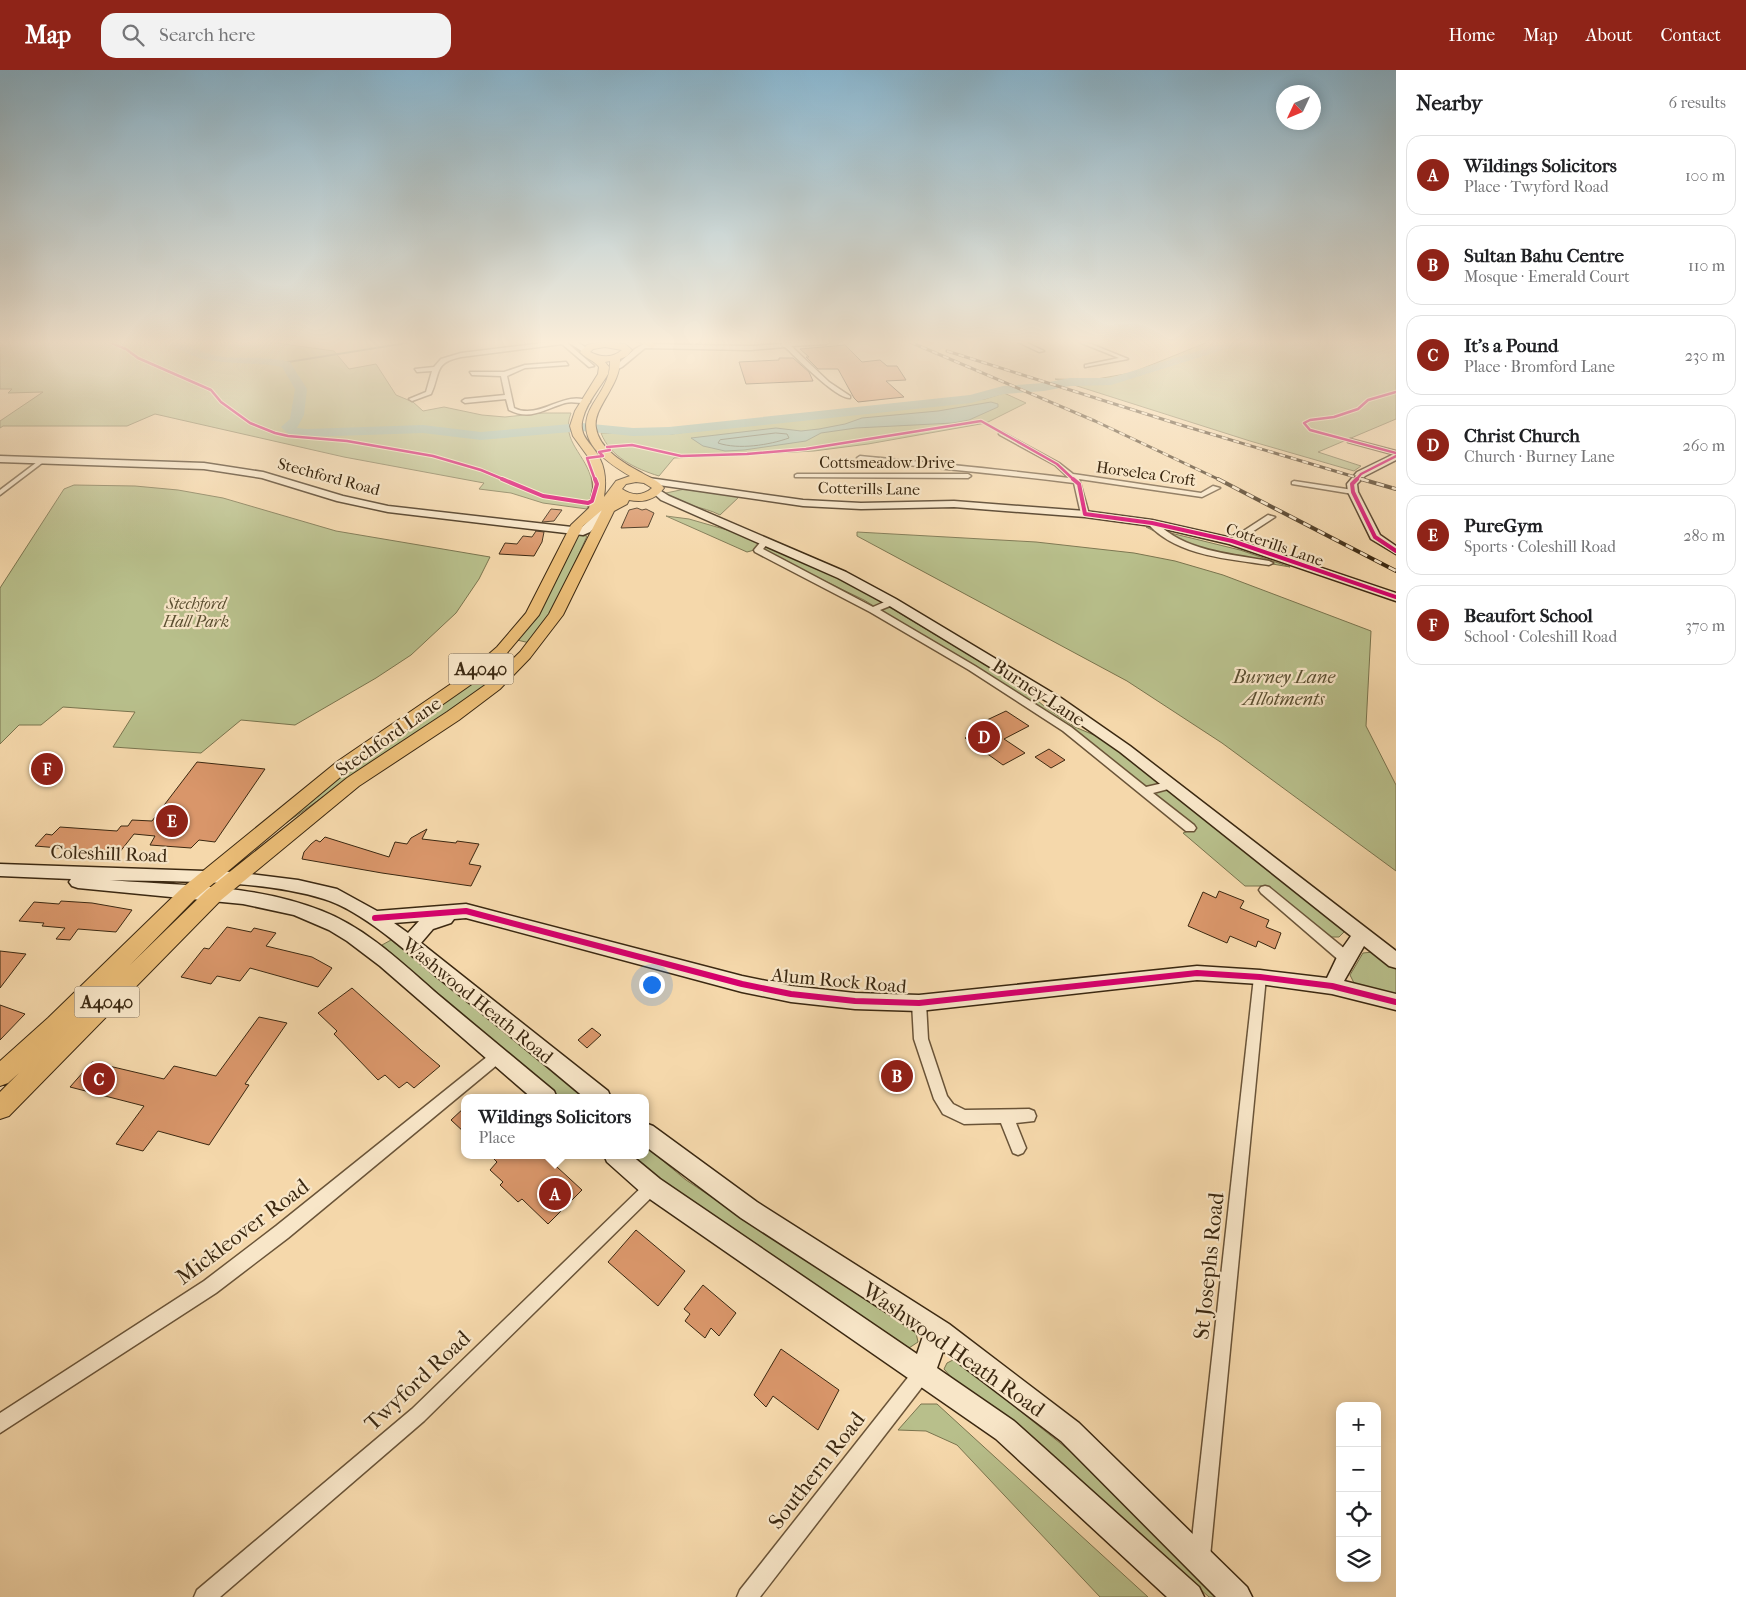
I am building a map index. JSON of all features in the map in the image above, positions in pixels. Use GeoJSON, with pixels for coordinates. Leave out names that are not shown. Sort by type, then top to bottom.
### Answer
{"type":"FeatureCollection","features":[{"type":"Feature","properties":{"kind":"main road"},"geometry":{"type":"LineString","coordinates":[[579,413],[576,417],[576,428],[594,457],[600,472],[598,493],[602,508]]}},
{"type":"Feature","properties":{"kind":"main road"},"geometry":{"type":"LineString","coordinates":[[594,413],[590,427],[600,447],[624,468],[653,485]]}},
{"type":"Feature","properties":{"kind":"main road"},"geometry":{"type":"LineString","coordinates":[[594,457],[614,475],[619,493],[631,497],[644,497],[653,485]]}},
{"type":"Feature","properties":{"kind":"main road"},"geometry":{"type":"LineString","coordinates":[[618,486],[633,479],[653,485]]}},
{"type":"Feature","properties":{"kind":"main road","name":"Stechford Lane"},"geometry":{"type":"LineString","coordinates":[[189,893],[234,878],[353,782],[453,716],[494,686],[525,655],[556,615],[602,508],[618,486]]}},
{"type":"Feature","properties":{"kind":"main road","name":"Stechford Lane"},"geometry":{"type":"LineString","coordinates":[[211,887],[344,766],[473,676],[502,650],[532,615],[573,531],[582,519],[602,508],[631,497]]}},
{"type":"Feature","properties":{"kind":"main road"},"geometry":{"type":"LineString","coordinates":[[502,650],[525,655]]}},
{"type":"Feature","properties":{"kind":"main road","name":"A4040"},"geometry":{"type":"LineString","coordinates":[[0,1108],[211,887]]}},
{"type":"Feature","properties":{"kind":"main road","name":"A4040"},"geometry":{"type":"LineString","coordinates":[[0,1076],[56,1025],[189,893]]}},
{"type":"Feature","properties":{"kind":"street"},"geometry":{"type":"LineString","coordinates":[[1002,434],[1045,456],[1074,479],[1085,514]]}},
{"type":"Feature","properties":{"kind":"street"},"geometry":{"type":"LineString","coordinates":[[1350,441],[1396,455]]}},
{"type":"Feature","properties":{"kind":"street"},"geometry":{"type":"LineString","coordinates":[[1396,455],[1361,474],[1352,484],[1353,492],[1375,538],[1396,551]]}},
{"type":"Feature","properties":{"kind":"street","name":"Cottsmeadow Drive"},"geometry":{"type":"LineString","coordinates":[[860,458],[962,470],[990,470],[1074,479]]}},
{"type":"Feature","properties":{"kind":"street","name":"Stechford Road"},"geometry":{"type":"LineString","coordinates":[[0,459],[154,463],[224,468],[263,475],[341,499],[388,509],[573,531]]}},
{"type":"Feature","properties":{"kind":"street"},"geometry":{"type":"LineString","coordinates":[[0,493],[43,460]]}},
{"type":"Feature","properties":{"kind":"street","name":"Cottsmeadow Drive"},"geometry":{"type":"LineString","coordinates":[[797,476],[914,478],[969,476],[962,470]]}},
{"type":"Feature","properties":{"kind":"street","name":"Horselea Croft"},"geometry":{"type":"LineString","coordinates":[[1074,479],[1202,494],[1216,488]]}},
{"type":"Feature","properties":{"kind":"street"},"geometry":{"type":"LineString","coordinates":[[1294,484],[1353,492]]}},
{"type":"Feature","properties":{"kind":"street","name":"Cotterills Lane"},"geometry":{"type":"LineString","coordinates":[[653,485],[690,486],[803,503],[861,506],[954,504],[1085,514],[1152,523],[1232,541],[1396,597]]}},
{"type":"Feature","properties":{"kind":"street","name":"Burney Lane"},"geometry":{"type":"LineString","coordinates":[[653,485],[665,498],[842,575],[892,602],[1063,706],[1125,749],[1396,961]]}},
{"type":"Feature","properties":{"kind":"street","name":"Burney Lane"},"geometry":{"type":"LineString","coordinates":[[644,497],[682,505]]}},
{"type":"Feature","properties":{"kind":"street"},"geometry":{"type":"LineString","coordinates":[[1232,541],[1271,517]]}},
{"type":"Feature","properties":{"kind":"street"},"geometry":{"type":"LineString","coordinates":[[1152,523],[1159,532],[1186,544],[1216,554],[1269,563]]}},
{"type":"Feature","properties":{"kind":"street"},"geometry":{"type":"LineString","coordinates":[[766,541],[758,550],[873,610],[972,668],[1067,730],[1190,828]]}},
{"type":"Feature","properties":{"kind":"street"},"geometry":{"type":"LineString","coordinates":[[873,610],[892,602]]}},
{"type":"Feature","properties":{"kind":"street"},"geometry":{"type":"LineString","coordinates":[[972,668],[987,659]]}},
{"type":"Feature","properties":{"kind":"street"},"geometry":{"type":"LineString","coordinates":[[1144,791],[1172,786]]}},
{"type":"Feature","properties":{"kind":"street","name":"Coleshill Road"},"geometry":{"type":"LineString","coordinates":[[5,871],[211,887]]}},
{"type":"Feature","properties":{"kind":"street","name":"Coleshill Road"},"geometry":{"type":"LineString","coordinates":[[5,871],[96,885],[189,893]]}},
{"type":"Feature","properties":{"kind":"street","name":"Washwood Heath Road"},"geometry":{"type":"LineString","coordinates":[[234,878],[298,886],[331,894],[375,918],[596,1094]]}},
{"type":"Feature","properties":{"kind":"street","name":"Washwood Heath Road"},"geometry":{"type":"LineString","coordinates":[[211,887],[296,909],[324,918],[341,928],[360,940],[407,977],[542,1094]]}},
{"type":"Feature","properties":{"kind":"street"},"geometry":{"type":"LineString","coordinates":[[1265,890],[1346,958]]}},
{"type":"Feature","properties":{"kind":"street","name":"Alum Rock Road"},"geometry":{"type":"LineString","coordinates":[[375,918],[466,910],[628,955],[750,986],[791,994],[855,1001],[919,1002],[1197,973],[1260,977],[1332,986],[1396,1002]]}},
{"type":"Feature","properties":{"kind":"street","name":"Alum Rock Road"},"geometry":{"type":"LineString","coordinates":[[410,944],[426,924],[440,919],[490,917]]}},
{"type":"Feature","properties":{"kind":"street"},"geometry":{"type":"LineString","coordinates":[[1332,986],[1346,958],[1362,935]]}},
{"type":"Feature","properties":{"kind":"street","name":"St Josephs Road"},"geometry":{"type":"LineString","coordinates":[[1200,1559],[1260,977]]}},
{"type":"Feature","properties":{"kind":"street"},"geometry":{"type":"LineString","coordinates":[[919,1002],[921,1038],[941,1099],[948,1109],[964,1117],[1029,1116]]}},
{"type":"Feature","properties":{"kind":"street","name":"Mickleover Road"},"geometry":{"type":"LineString","coordinates":[[0,1424],[210,1287],[282,1232],[498,1056]]}},
{"type":"Feature","properties":{"kind":"street"},"geometry":{"type":"LineString","coordinates":[[1006,1117],[1018,1148]]}},
{"type":"Feature","properties":{"kind":"street","name":"Washwood Heath Road"},"geometry":{"type":"LineString","coordinates":[[649,1136],[749,1210],[937,1332],[1070,1432],[1237,1597]]}},
{"type":"Feature","properties":{"kind":"street","name":"Washwood Heath Road"},"geometry":{"type":"LineString","coordinates":[[620,1159],[652,1187],[1005,1430],[1189,1597]]}},
{"type":"Feature","properties":{"kind":"street","name":"Twyford Road"},"geometry":{"type":"LineString","coordinates":[[204,1597],[418,1415],[652,1187]]}},
{"type":"Feature","properties":{"kind":"street"},"geometry":{"type":"LineString","coordinates":[[923,1372],[937,1332]]}},
{"type":"Feature","properties":{"kind":"street","name":"Southern Road"},"geometry":{"type":"LineString","coordinates":[[747,1597],[923,1372]]}},
{"type":"Feature","properties":{"kind":"green space"},"geometry":{"type":"Polygon","coordinates":[[[11,413],[474,413],[505,417],[541,413],[571,413],[569,432],[571,440],[589,472],[592,485],[591,496],[587,509],[543,503],[511,493],[479,489],[484,483],[344,457],[155,414],[127,426],[3,426],[0,428],[0,421],[11,413]]]}},
{"type":"Feature","properties":{"kind":"green space"},"geometry":{"type":"Polygon","coordinates":[[[848,413],[1005,413],[986,423],[868,444],[814,451],[674,458],[659,476],[625,461],[611,449],[601,433],[672,434],[749,423],[848,413]]]}},
{"type":"Feature","properties":{"kind":"green space"},"geometry":{"type":"Polygon","coordinates":[[[1163,413],[1396,413],[1396,419],[1318,452],[1361,466],[1354,471],[1163,413]]]}},
{"type":"Feature","properties":{"kind":"green space","name":"Stechford Hall Park"},"geometry":{"type":"Polygon","coordinates":[[[74,485],[135,486],[178,490],[223,498],[336,531],[490,557],[479,579],[456,613],[411,655],[376,678],[295,725],[241,720],[201,753],[113,747],[135,712],[63,707],[41,725],[19,725],[0,744],[0,588],[64,489],[74,485]]]}},
{"type":"Feature","properties":{"kind":"green space"},"geometry":{"type":"Polygon","coordinates":[[[685,489],[739,497],[720,515],[678,502],[666,495],[666,493],[685,489]]]}},
{"type":"Feature","properties":{"kind":"green space"},"geometry":{"type":"Polygon","coordinates":[[[666,516],[689,519],[741,534],[851,584],[1019,685],[1044,706],[1075,727],[1101,738],[1345,931],[1339,937],[1330,937],[1268,886],[1245,886],[1183,833],[1196,828],[1089,743],[966,663],[864,600],[769,554],[762,548],[747,552],[666,516]]]}},
{"type":"Feature","properties":{"kind":"green space"},"geometry":{"type":"Polygon","coordinates":[[[1146,527],[1240,550],[1290,567],[1214,554],[1174,541],[1146,527]]]}},
{"type":"Feature","properties":{"kind":"green space","name":"Burney Lane Allotments"},"geometry":{"type":"Polygon","coordinates":[[[857,532],[1036,542],[1134,553],[1175,561],[1223,575],[1371,631],[1366,726],[1396,785],[1396,871],[1222,743],[1127,681],[857,536],[857,532]]]}},
{"type":"Feature","properties":{"kind":"green space"},"geometry":{"type":"Polygon","coordinates":[[[577,535],[587,536],[552,614],[530,643],[517,640],[577,535]]]}},
{"type":"Feature","properties":{"kind":"green space"},"geometry":{"type":"Polygon","coordinates":[[[508,659],[512,661],[481,691],[354,775],[279,828],[341,774],[498,662],[508,659]]]}},
{"type":"Feature","properties":{"kind":"green space"},"geometry":{"type":"Polygon","coordinates":[[[391,940],[580,1094],[554,1094],[382,945],[391,940]]]}},
{"type":"Feature","properties":{"kind":"green space"},"geometry":{"type":"Polygon","coordinates":[[[1373,952],[1396,968],[1396,995],[1354,983],[1350,975],[1363,953],[1373,952]]]}},
{"type":"Feature","properties":{"kind":"green space"},"geometry":{"type":"Polygon","coordinates":[[[649,1149],[686,1180],[916,1333],[918,1342],[909,1348],[767,1256],[659,1182],[632,1159],[649,1159],[649,1149]]]}},
{"type":"Feature","properties":{"kind":"green space"},"geometry":{"type":"Polygon","coordinates":[[[955,1359],[1105,1479],[1228,1597],[1209,1597],[1027,1435],[951,1377],[944,1369],[947,1363],[955,1359]]]}},
{"type":"Feature","properties":{"kind":"green space"},"geometry":{"type":"Polygon","coordinates":[[[921,1404],[937,1404],[1148,1597],[1100,1597],[957,1445],[926,1431],[898,1430],[921,1404]]]}},
{"type":"Feature","properties":{"kind":"water"},"geometry":{"type":"Polygon","coordinates":[[[913,413],[984,413],[969,420],[953,423],[856,428],[821,433],[806,441],[744,450],[725,451],[703,446],[691,438],[776,428],[801,431],[819,429],[845,424],[862,418],[913,413]]]}},
{"type":"Feature","properties":{"kind":"building"},"geometry":{"type":"Polygon","coordinates":[[[637,508],[646,509],[654,513],[648,527],[621,528],[629,510],[637,508]]]}},
{"type":"Feature","properties":{"kind":"building"},"geometry":{"type":"Polygon","coordinates":[[[551,509],[562,510],[554,521],[542,522],[551,509]]]}},
{"type":"Feature","properties":{"kind":"building"},"geometry":{"type":"Polygon","coordinates":[[[536,531],[544,532],[542,542],[534,556],[499,554],[505,543],[517,544],[523,536],[532,537],[536,531]]]}},
{"type":"Feature","properties":{"kind":"building"},"geometry":{"type":"Polygon","coordinates":[[[1006,711],[1029,726],[1004,739],[1025,753],[1003,765],[965,738],[978,731],[972,727],[1006,711]]]}},
{"type":"Feature","properties":{"kind":"building"},"geometry":{"type":"Polygon","coordinates":[[[1049,749],[1065,760],[1051,768],[1035,757],[1049,749]]]}},
{"type":"Feature","properties":{"kind":"building"},"geometry":{"type":"Polygon","coordinates":[[[197,762],[265,769],[215,842],[199,840],[191,848],[150,845],[155,836],[134,834],[119,853],[35,846],[46,834],[52,835],[60,827],[117,831],[121,826],[128,826],[132,820],[152,821],[197,762]]]}},
{"type":"Feature","properties":{"kind":"building"},"geometry":{"type":"Polygon","coordinates":[[[427,829],[422,839],[479,844],[469,864],[481,866],[471,886],[302,859],[304,852],[311,844],[316,840],[320,842],[325,837],[389,857],[395,842],[407,844],[411,838],[427,829]]]}},
{"type":"Feature","properties":{"kind":"building"},"geometry":{"type":"Polygon","coordinates":[[[1219,891],[1244,901],[1240,908],[1269,920],[1266,927],[1281,933],[1275,949],[1258,941],[1256,947],[1230,936],[1227,943],[1188,926],[1203,892],[1216,898],[1219,891]]]}},
{"type":"Feature","properties":{"kind":"building"},"geometry":{"type":"Polygon","coordinates":[[[61,901],[92,903],[132,910],[116,932],[78,929],[70,940],[56,939],[65,928],[42,926],[44,923],[19,921],[34,902],[59,904],[61,901]]]}},
{"type":"Feature","properties":{"kind":"building"},"geometry":{"type":"Polygon","coordinates":[[[227,927],[251,932],[254,928],[276,933],[266,946],[312,957],[332,968],[318,987],[250,968],[240,981],[217,976],[211,984],[181,977],[204,948],[209,949],[227,927]]]}},
{"type":"Feature","properties":{"kind":"building"},"geometry":{"type":"Polygon","coordinates":[[[0,951],[26,954],[0,988],[0,951]]]}},
{"type":"Feature","properties":{"kind":"building"},"geometry":{"type":"Polygon","coordinates":[[[352,988],[440,1066],[414,1088],[407,1082],[399,1088],[385,1075],[378,1080],[334,1034],[337,1031],[318,1013],[352,988]]]}},
{"type":"Feature","properties":{"kind":"building"},"geometry":{"type":"Polygon","coordinates":[[[0,1005],[25,1014],[0,1040],[0,1005]]]}},
{"type":"Feature","properties":{"kind":"building"},"geometry":{"type":"Polygon","coordinates":[[[259,1017],[287,1023],[245,1084],[249,1085],[209,1145],[158,1131],[143,1151],[116,1144],[144,1106],[70,1087],[92,1062],[164,1079],[174,1066],[216,1076],[259,1017]]]}},
{"type":"Feature","properties":{"kind":"building"},"geometry":{"type":"Polygon","coordinates":[[[592,1028],[601,1035],[587,1048],[578,1040],[592,1028]]]}},
{"type":"Feature","properties":{"kind":"building"},"geometry":{"type":"Polygon","coordinates":[[[461,1111],[461,1129],[451,1120],[461,1111]]]}},
{"type":"Feature","properties":{"kind":"building"},"geometry":{"type":"Polygon","coordinates":[[[494,1159],[548,1159],[582,1190],[548,1224],[522,1199],[518,1202],[500,1185],[503,1182],[490,1170],[497,1162],[494,1159]]]}},
{"type":"Feature","properties":{"kind":"building"},"geometry":{"type":"Polygon","coordinates":[[[636,1230],[685,1271],[658,1306],[608,1262],[636,1230]]]}},
{"type":"Feature","properties":{"kind":"building"},"geometry":{"type":"Polygon","coordinates":[[[703,1285],[736,1313],[719,1336],[711,1328],[705,1338],[685,1321],[690,1314],[684,1309],[703,1285]]]}},
{"type":"Feature","properties":{"kind":"building"},"geometry":{"type":"Polygon","coordinates":[[[781,1349],[839,1390],[818,1430],[773,1396],[766,1407],[754,1395],[781,1349]]]}},
{"type":"Feature","properties":{"kind":"waterway"},"geometry":{"type":"LineString","coordinates":[[298,413],[296,421],[287,427],[293,431],[307,433],[423,429],[481,436],[582,427],[633,432],[669,431],[836,413]]}},
{"type":"Feature","properties":{"kind":"railway"},"geometry":{"type":"LineString","coordinates":[[1077,413],[1219,480]]}},
{"type":"Feature","properties":{"kind":"railway"},"geometry":{"type":"LineString","coordinates":[[1144,413],[1365,480]]}},
{"type":"Feature","properties":{"kind":"railway"},"geometry":{"type":"LineString","coordinates":[[1361,479],[1396,489]]}},
{"type":"Feature","properties":{"kind":"railway"},"geometry":{"type":"LineString","coordinates":[[1219,480],[1396,571]]}},
{"type":"Feature","properties":{"kind":"cycle path"},"geometry":{"type":"LineString","coordinates":[[237,413],[250,423],[275,433],[288,436],[347,441],[433,456],[481,470],[543,496],[588,503],[592,501],[597,484],[587,458],[603,456],[599,452],[610,450]]}},
{"type":"Feature","properties":{"kind":"cycle path"},"geometry":{"type":"LineString","coordinates":[[1345,413],[1334,417],[1310,420],[1304,423],[1310,430],[1396,453]]}},
{"type":"Feature","properties":{"kind":"cycle path"},"geometry":{"type":"LineString","coordinates":[[607,447],[632,445],[681,456],[747,454],[806,449],[981,421],[1057,464],[1079,484],[1085,514],[1152,523],[1232,541],[1396,597]]}},
{"type":"Feature","properties":{"kind":"cycle path"},"geometry":{"type":"LineString","coordinates":[[1396,456],[1361,474],[1352,484],[1353,492],[1375,537],[1396,551]]}},
{"type":"Feature","properties":{"kind":"cycle path"},"geometry":{"type":"LineString","coordinates":[[375,918],[466,911],[742,984],[791,994],[855,1001],[919,1003],[1197,973],[1260,977],[1332,986],[1396,1002]]}},
{"type":"Feature","properties":{"kind":"place","name":"Christ Church"},"geometry":{"type":"Point","coordinates":[984,737]}},
{"type":"Feature","properties":{"kind":"place","name":"Beaufort School"},"geometry":{"type":"Point","coordinates":[47,769]}},
{"type":"Feature","properties":{"kind":"place","name":"PureGym"},"geometry":{"type":"Point","coordinates":[172,821]}},
{"type":"Feature","properties":{"kind":"place","name":"Sultan Bahu Centre"},"geometry":{"type":"Point","coordinates":[897,1076]}},
{"type":"Feature","properties":{"kind":"place","name":"It's a Pound"},"geometry":{"type":"Point","coordinates":[99,1079]}},
{"type":"Feature","properties":{"kind":"place","name":"Wildings Solicitors"},"geometry":{"type":"Point","coordinates":[555,1194]}}]}
